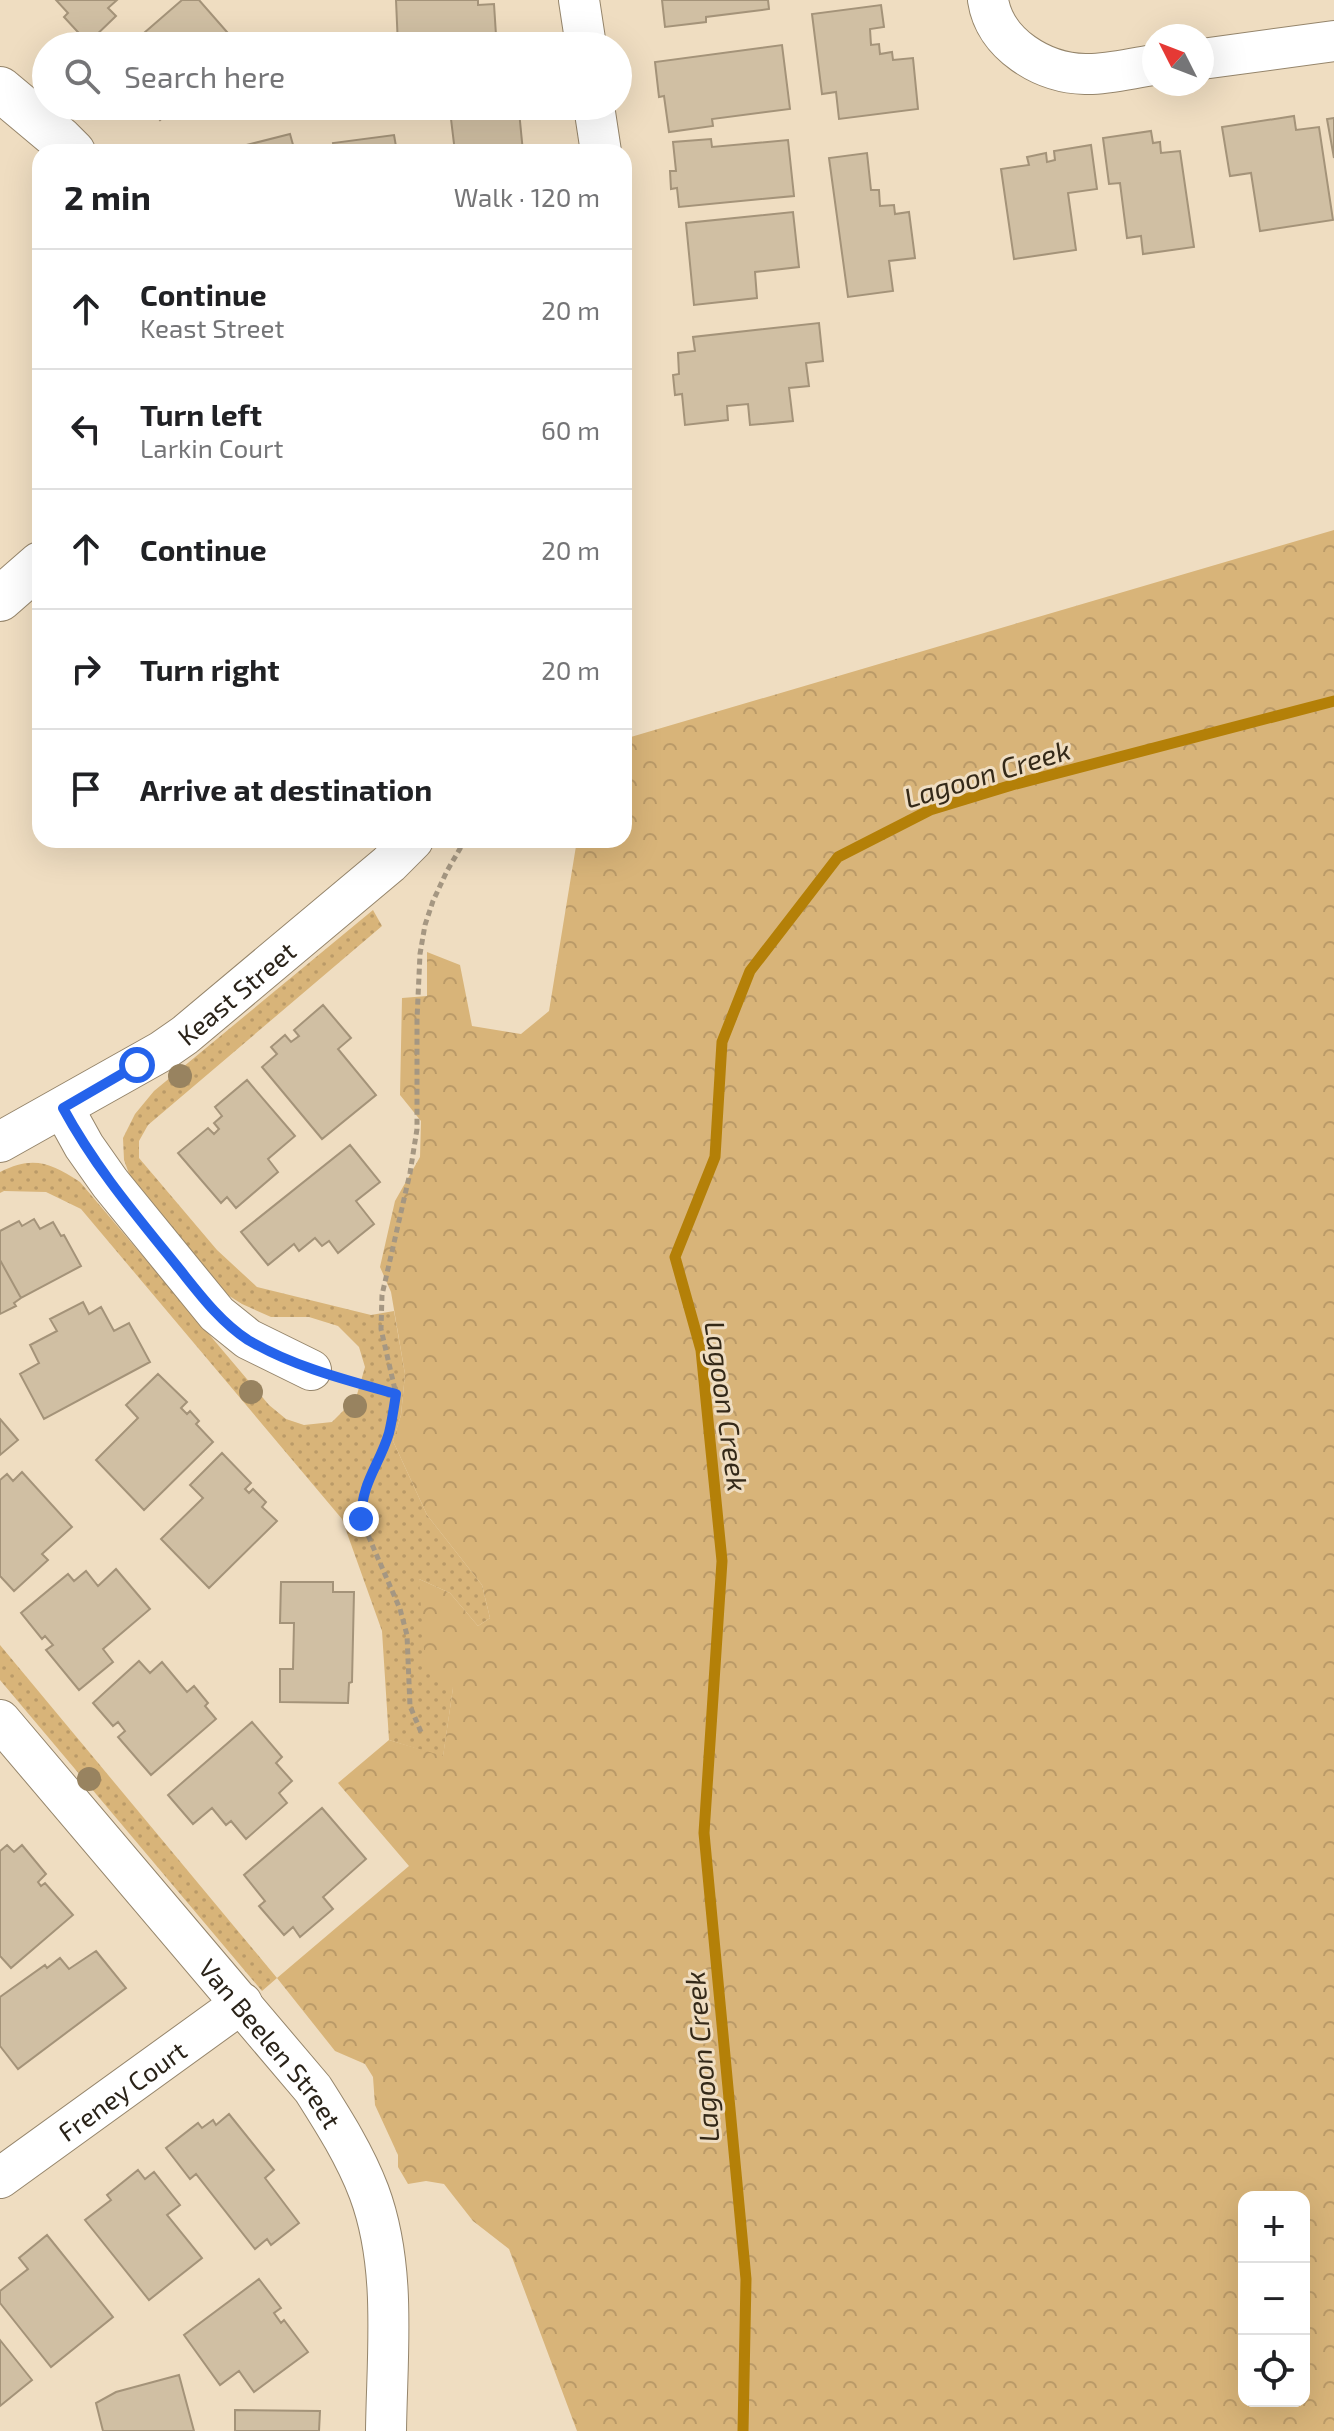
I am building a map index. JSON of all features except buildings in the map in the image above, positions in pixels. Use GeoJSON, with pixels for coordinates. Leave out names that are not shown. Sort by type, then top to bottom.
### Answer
{"type":"FeatureCollection","features":[{"type":"Feature","properties":{"kind":"street"},"geometry":{"type":"LineString","coordinates":[[579,0],[584,32]]}},
{"type":"Feature","properties":{"kind":"street"},"geometry":{"type":"LineString","coordinates":[[988,0],[990,12],[1008,40],[1028,57],[1053,69],[1086,74],[1142,67]]}},
{"type":"Feature","properties":{"kind":"street"},"geometry":{"type":"LineString","coordinates":[[1214,57],[1334,41]]}},
{"type":"Feature","properties":{"kind":"street"},"geometry":{"type":"LineString","coordinates":[[0,89],[32,116]]}},
{"type":"Feature","properties":{"kind":"street"},"geometry":{"type":"LineString","coordinates":[[37,120],[65,144]]}},
{"type":"Feature","properties":{"kind":"street"},"geometry":{"type":"LineString","coordinates":[[596,120],[600,144]]}},
{"type":"Feature","properties":{"kind":"street"},"geometry":{"type":"LineString","coordinates":[[0,599],[32,571]]}},
{"type":"Feature","properties":{"kind":"street","name":"Keast Street"},"geometry":{"type":"LineString","coordinates":[[0,1142],[185,1035],[405,848]]}},
{"type":"Feature","properties":{"kind":"street"},"geometry":{"type":"LineString","coordinates":[[63,1108],[110,1183],[217,1314],[248,1339],[311,1370]]}},
{"type":"Feature","properties":{"kind":"street","name":"Van Beelen Street"},"geometry":{"type":"LineString","coordinates":[[0,1720],[313,2089],[345,2140],[369,2194],[385,2255],[388,2332],[386,2431]]}},
{"type":"Feature","properties":{"kind":"street","name":"Freney Court"},"geometry":{"type":"LineString","coordinates":[[0,2178],[242,2003]]}},
{"type":"Feature","properties":{"kind":"path"},"geometry":{"type":"LineString","coordinates":[[421,1732],[410,1706],[407,1635],[400,1609],[361,1519],[362,1498],[388,1434],[396,1394],[381,1329],[382,1295],[417,1129],[420,954],[433,901],[460,848]]}},
{"type":"Feature","properties":{"kind":"path"},"geometry":{"type":"LineString","coordinates":[[311,1370],[396,1394]]}},
{"type":"Feature","properties":{"kind":"green space"},"geometry":{"type":"Polygon","coordinates":[[[1334,530],[1334,2431],[577,2431],[509,2249],[473,2221],[444,2184],[426,2181],[408,2184],[398,2167],[398,2155],[375,2105],[373,2077],[365,2064],[335,2051],[277,1978],[409,1866],[338,1783],[389,1740],[443,1756],[453,1688],[425,1666],[419,1579],[450,1593],[478,1626],[490,1618],[482,1585],[427,1515],[393,1441],[401,1415],[405,1374],[391,1292],[380,1267],[395,1201],[420,1157],[421,1121],[400,1095],[402,998],[427,996],[427,952],[460,965],[472,1026],[521,1034],[549,1011],[576,848],[632,848],[632,737],[1334,530]]]}},
{"type":"Feature","properties":{"kind":"green space"},"geometry":{"type":"Polygon","coordinates":[[[373,910],[382,926],[148,1125],[139,1141],[139,1158],[217,1250],[257,1287],[371,1315],[394,1311],[405,1374],[401,1415],[393,1441],[427,1515],[482,1585],[490,1618],[478,1626],[450,1593],[419,1579],[453,1688],[443,1757],[389,1740],[382,1631],[342,1519],[81,1209],[46,1192],[0,1193],[0,1172],[22,1164],[51,1166],[80,1182],[269,1405],[286,1419],[304,1425],[332,1422],[356,1398],[365,1367],[359,1347],[338,1326],[309,1317],[271,1317],[223,1292],[134,1187],[124,1160],[123,1138],[135,1114],[154,1091],[373,910]]]}},
{"type":"Feature","properties":{"kind":"green space"},"geometry":{"type":"Polygon","coordinates":[[[0,1645],[277,1978],[262,1991],[0,1680],[0,1645]]]}},
{"type":"Feature","properties":{"kind":"waterway","name":"Lagoon Creek"},"geometry":{"type":"LineString","coordinates":[[743,2431],[746,2279],[704,1833],[722,1561],[701,1350],[675,1257],[715,1157],[722,1042],[750,971],[838,857],[930,810],[1012,785],[1334,701]]}},
{"type":"Feature","properties":{"kind":"route"},"geometry":{"type":"LineString","coordinates":[[137,1065],[63,1108],[110,1183],[217,1314],[248,1339],[311,1370],[396,1394],[388,1434],[362,1498],[361,1519]]}}]}
